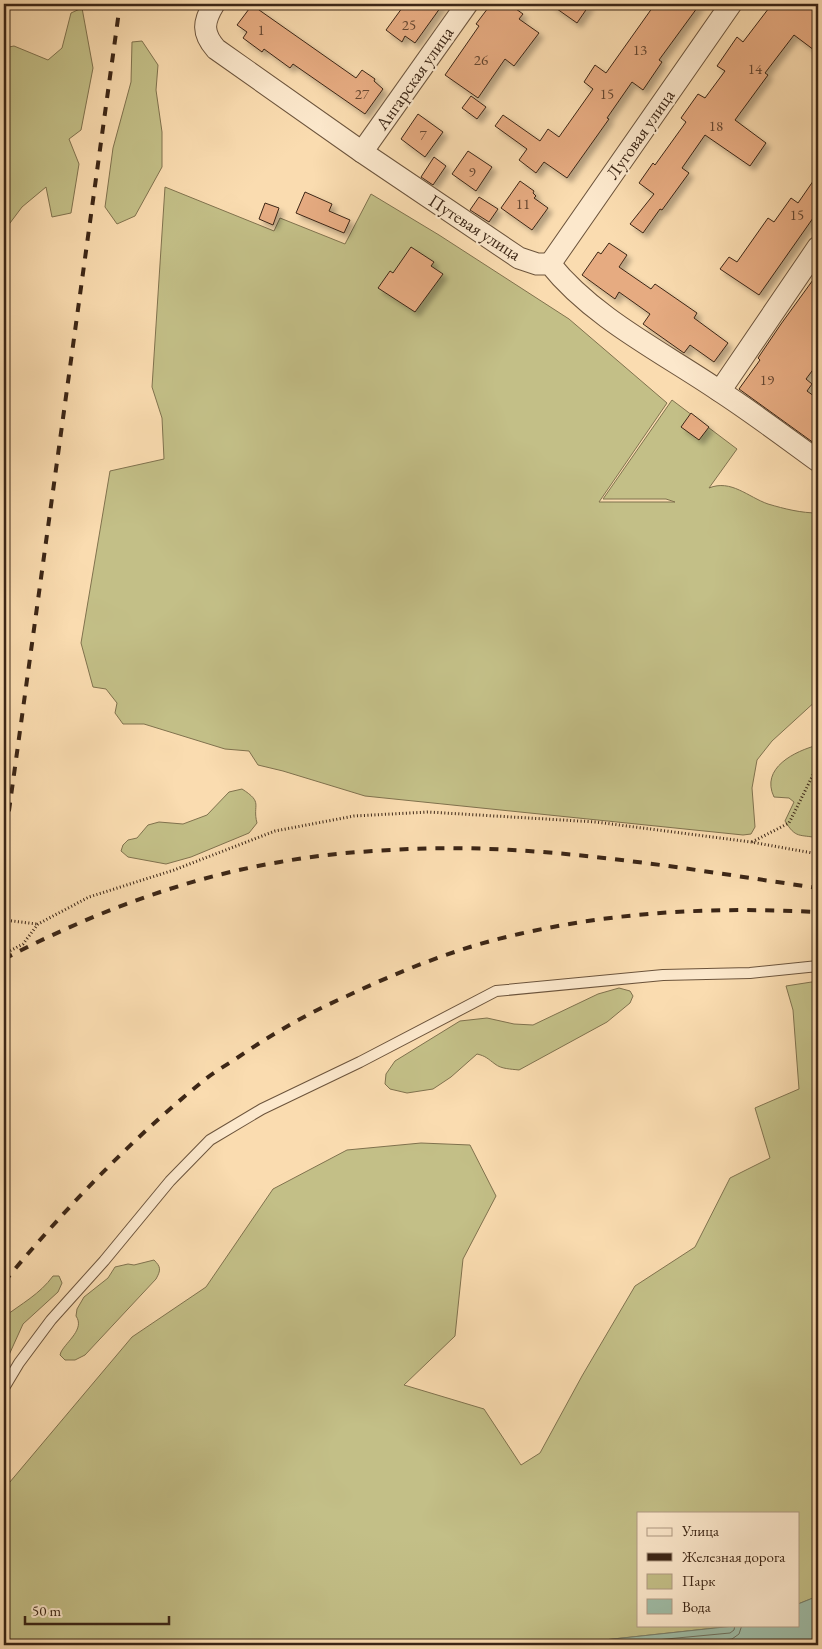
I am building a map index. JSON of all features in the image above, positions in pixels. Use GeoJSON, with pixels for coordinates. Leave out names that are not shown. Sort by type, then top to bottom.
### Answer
{"type":"FeatureCollection","features":[{"type":"Feature","properties":{"kind":"street","name":"Путевая улица"},"geometry":{"type":"LineString","coordinates":[[214,4],[205,25],[207,38],[216,49],[362,152],[519,258],[537,264],[550,264]]}},
{"type":"Feature","properties":{"kind":"street","name":"Ангарская улица"},"geometry":{"type":"LineString","coordinates":[[362,152],[466,4]]}},
{"type":"Feature","properties":{"kind":"street","name":"Луговая улица"},"geometry":{"type":"LineString","coordinates":[[550,264],[731,4]]}},
{"type":"Feature","properties":{"kind":"street"},"geometry":{"type":"LineString","coordinates":[[720,390],[818,248]]}},
{"type":"Feature","properties":{"kind":"street"},"geometry":{"type":"LineString","coordinates":[[550,264],[561,278],[587,301],[629,332],[720,390],[818,461]]}},
{"type":"Feature","properties":{"kind":"lane"},"geometry":{"type":"LineString","coordinates":[[4,1388],[51,1320],[104,1261],[170,1181],[210,1140],[262,1109],[360,1062],[496,991],[663,975],[750,973],[818,966]]}},
{"type":"Feature","properties":{"kind":"path"},"geometry":{"type":"LineString","coordinates":[[752,842],[789,823],[818,765]]}},
{"type":"Feature","properties":{"kind":"path"},"geometry":{"type":"LineString","coordinates":[[4,954],[23,944],[38,924],[89,897],[174,870],[274,831],[354,816],[428,812],[596,822],[752,842],[818,854]]}},
{"type":"Feature","properties":{"kind":"path"},"geometry":{"type":"LineString","coordinates":[[4,920],[38,924]]}},
{"type":"Feature","properties":{"kind":"green space"},"geometry":{"type":"Polygon","coordinates":[[[82,8],[93,68],[81,130],[69,139],[79,164],[71,213],[52,217],[46,187],[22,207],[7,227],[4,224],[4,48],[14,46],[48,60],[62,48],[71,13],[82,8]]]}},
{"type":"Feature","properties":{"kind":"green space"},"geometry":{"type":"Polygon","coordinates":[[[142,41],[158,65],[156,90],[162,132],[162,167],[135,216],[117,224],[105,207],[113,148],[131,82],[132,42],[142,41]]]}},
{"type":"Feature","properties":{"kind":"green space"},"geometry":{"type":"Polygon","coordinates":[[[165,187],[274,231],[280,218],[345,244],[371,194],[439,235],[569,319],[667,403],[599,502],[675,502],[666,499],[603,499],[672,400],[737,449],[709,488],[717,486],[732,487],[768,504],[818,513],[818,699],[772,741],[757,760],[752,788],[755,827],[751,834],[743,835],[365,796],[258,765],[249,751],[225,749],[144,724],[123,724],[115,713],[117,703],[106,689],[93,687],[81,643],[110,471],[164,459],[162,418],[152,387],[165,187]]]}},
{"type":"Feature","properties":{"kind":"green space"},"geometry":{"type":"Polygon","coordinates":[[[818,745],[818,838],[798,835],[792,831],[785,821],[794,802],[789,798],[774,797],[771,787],[772,777],[782,762],[790,756],[818,745]]]}},
{"type":"Feature","properties":{"kind":"green space"},"geometry":{"type":"Polygon","coordinates":[[[242,789],[253,798],[256,804],[257,823],[249,833],[191,857],[166,864],[128,857],[121,851],[123,845],[128,840],[137,838],[148,825],[159,822],[183,824],[207,815],[229,792],[242,789]]]}},
{"type":"Feature","properties":{"kind":"green space"},"geometry":{"type":"Polygon","coordinates":[[[818,981],[818,1596],[800,1603],[800,1512],[637,1512],[637,1626],[734,1626],[569,1645],[4,1645],[4,1489],[132,1337],[206,1287],[273,1189],[347,1150],[421,1143],[470,1145],[496,1196],[463,1259],[455,1336],[404,1385],[484,1409],[521,1465],[540,1453],[582,1376],[635,1286],[695,1247],[730,1178],[770,1158],[755,1108],[799,1089],[793,1010],[786,986],[818,981]]]}},
{"type":"Feature","properties":{"kind":"green space"},"geometry":{"type":"Polygon","coordinates":[[[619,988],[630,991],[633,996],[630,1003],[607,1022],[519,1070],[497,1066],[485,1057],[477,1054],[451,1077],[433,1089],[407,1093],[390,1089],[385,1084],[386,1074],[395,1061],[460,1021],[487,1018],[514,1024],[533,1025],[598,994],[619,988]]]}},
{"type":"Feature","properties":{"kind":"green space"},"geometry":{"type":"Polygon","coordinates":[[[154,1260],[160,1269],[156,1279],[85,1355],[75,1360],[65,1360],[60,1355],[77,1330],[77,1309],[84,1297],[108,1278],[115,1267],[154,1260]]]}},
{"type":"Feature","properties":{"kind":"green space"},"geometry":{"type":"Polygon","coordinates":[[[53,1276],[59,1276],[62,1283],[58,1292],[23,1324],[4,1366],[4,1317],[36,1293],[53,1276]]]}},
{"type":"Feature","properties":{"kind":"water"},"geometry":{"type":"Polygon","coordinates":[[[818,1596],[818,1645],[569,1645],[734,1626],[800,1626],[800,1603],[818,1596]]]}},
{"type":"Feature","properties":{"kind":"building"},"geometry":{"type":"Polygon","coordinates":[[[405,4],[443,4],[415,43],[405,36],[402,42],[386,30],[405,4]]]}},
{"type":"Feature","properties":{"kind":"building"},"geometry":{"type":"Polygon","coordinates":[[[491,4],[509,4],[523,14],[519,19],[539,33],[514,66],[505,59],[478,98],[445,75],[479,26],[476,24],[491,4]]]}},
{"type":"Feature","properties":{"kind":"building"},"geometry":{"type":"Polygon","coordinates":[[[550,4],[590,4],[577,23],[550,4]]]}},
{"type":"Feature","properties":{"kind":"building"},"geometry":{"type":"Polygon","coordinates":[[[655,4],[700,4],[659,60],[662,62],[643,90],[632,82],[607,118],[609,119],[567,178],[544,162],[536,173],[519,160],[527,149],[495,126],[503,115],[540,141],[548,129],[559,137],[593,89],[584,82],[595,65],[606,73],[655,4]]]}},
{"type":"Feature","properties":{"kind":"building"},"geometry":{"type":"Polygon","coordinates":[[[772,4],[818,4],[818,53],[794,35],[765,73],[768,75],[735,120],[766,143],[750,166],[705,135],[682,168],[689,173],[643,233],[630,224],[654,194],[639,183],[653,163],[655,165],[686,122],[681,118],[698,94],[705,98],[725,71],[717,66],[737,37],[743,42],[772,4]]]}},
{"type":"Feature","properties":{"kind":"building"},"geometry":{"type":"Polygon","coordinates":[[[252,5],[356,78],[362,70],[375,79],[374,81],[383,89],[365,114],[293,64],[290,68],[264,49],[262,52],[243,38],[247,32],[237,25],[252,5]]]}},
{"type":"Feature","properties":{"kind":"building"},"geometry":{"type":"Polygon","coordinates":[[[471,96],[486,107],[477,119],[462,108],[471,96]]]}},
{"type":"Feature","properties":{"kind":"building"},"geometry":{"type":"Polygon","coordinates":[[[418,114],[443,132],[425,157],[401,139],[418,114]]]}},
{"type":"Feature","properties":{"kind":"building"},"geometry":{"type":"Polygon","coordinates":[[[468,151],[492,167],[476,191],[452,174],[468,151]]]}},
{"type":"Feature","properties":{"kind":"building"},"geometry":{"type":"Polygon","coordinates":[[[434,157],[446,166],[433,185],[421,177],[434,157]]]}},
{"type":"Feature","properties":{"kind":"building"},"geometry":{"type":"Polygon","coordinates":[[[818,174],[818,211],[759,295],[720,269],[729,257],[737,262],[768,218],[774,222],[791,198],[798,203],[818,174]]]}},
{"type":"Feature","properties":{"kind":"building"},"geometry":{"type":"Polygon","coordinates":[[[520,181],[534,191],[533,193],[536,196],[534,198],[548,208],[532,230],[501,208],[520,181]]]}},
{"type":"Feature","properties":{"kind":"building"},"geometry":{"type":"Polygon","coordinates":[[[305,192],[332,204],[329,211],[350,220],[344,233],[296,213],[305,192]]]}},
{"type":"Feature","properties":{"kind":"building"},"geometry":{"type":"Polygon","coordinates":[[[479,197],[498,209],[489,222],[470,210],[479,197]]]}},
{"type":"Feature","properties":{"kind":"building"},"geometry":{"type":"Polygon","coordinates":[[[265,203],[279,208],[273,225],[259,219],[265,203]]]}},
{"type":"Feature","properties":{"kind":"building"},"geometry":{"type":"Polygon","coordinates":[[[609,243],[627,255],[619,267],[651,289],[655,284],[697,313],[694,318],[728,343],[714,362],[690,345],[684,353],[643,324],[650,314],[619,292],[615,299],[582,275],[598,252],[601,254],[609,243]]]}},
{"type":"Feature","properties":{"kind":"building"},"geometry":{"type":"Polygon","coordinates":[[[411,247],[434,262],[431,266],[443,274],[415,312],[378,288],[390,271],[393,273],[411,247]]]}},
{"type":"Feature","properties":{"kind":"building"},"geometry":{"type":"Polygon","coordinates":[[[818,273],[818,363],[806,379],[812,384],[807,391],[818,399],[818,446],[739,389],[760,360],[758,358],[781,324],[818,273]]]}},
{"type":"Feature","properties":{"kind":"building"},"geometry":{"type":"Polygon","coordinates":[[[691,413],[709,427],[699,440],[681,427],[691,413]]]}},
{"type":"Feature","properties":{"kind":"railway"},"geometry":{"type":"LineString","coordinates":[[4,847],[120,4]]}},
{"type":"Feature","properties":{"kind":"railway"},"geometry":{"type":"LineString","coordinates":[[4,959],[70,927],[173,888],[244,869],[296,859],[344,853],[460,848],[511,850],[614,859],[818,888]]}},
{"type":"Feature","properties":{"kind":"railway"},"geometry":{"type":"LineString","coordinates":[[4,1282],[98,1177],[149,1128],[206,1079],[290,1024],[368,986],[410,968],[497,939],[557,926],[668,912],[742,910],[818,912]]}}]}
